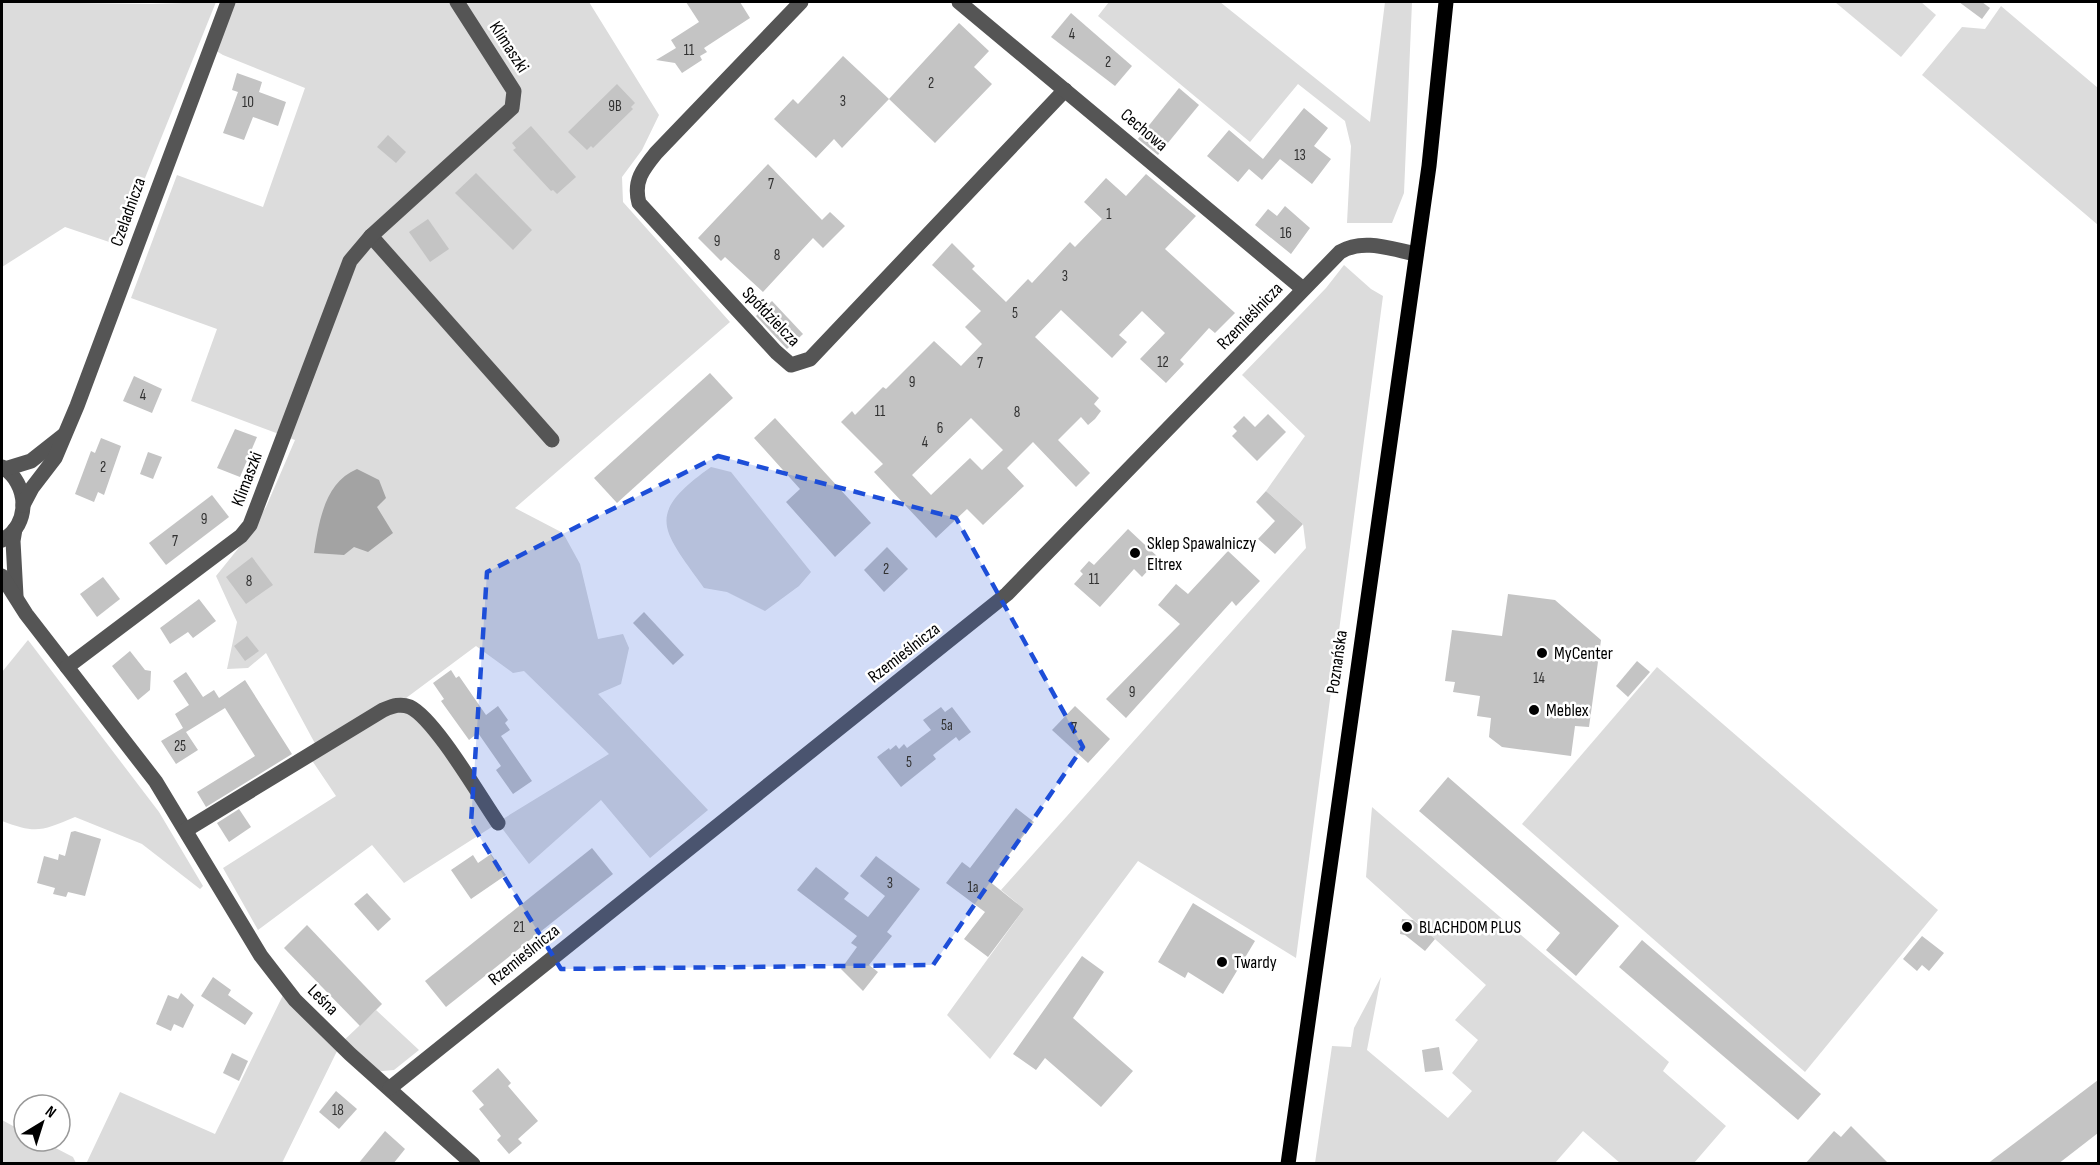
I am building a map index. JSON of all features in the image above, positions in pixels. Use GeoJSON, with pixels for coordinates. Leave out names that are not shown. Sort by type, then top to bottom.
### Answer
{"type":"FeatureCollection","features":[{"type":"Feature","properties":{"kind":"main road","name":"Poznańska"},"geometry":{"type":"LineString","coordinates":[[1288,1164],[1429,166],[1446,2]]}},
{"type":"Feature","properties":{"kind":"street","name":"Czeladnicza"},"geometry":{"type":"LineString","coordinates":[[15,529],[23,505],[32,488],[55,458],[228,2]]}},
{"type":"Feature","properties":{"kind":"street","name":"Klimaszki"},"geometry":{"type":"LineString","coordinates":[[67,667],[241,536],[250,525],[350,261],[371,236],[512,108],[514,91],[457,2]]}},
{"type":"Feature","properties":{"kind":"street","name":"Spółdzielcza"},"geometry":{"type":"LineString","coordinates":[[801,2],[656,153],[640,172],[635,190],[639,203],[776,352],[791,365],[810,360],[1065,90]]}},
{"type":"Feature","properties":{"kind":"street","name":"Cechowa"},"geometry":{"type":"LineString","coordinates":[[959,2],[1304,289]]}},
{"type":"Feature","properties":{"kind":"street"},"geometry":{"type":"LineString","coordinates":[[371,236],[552,440]]}},
{"type":"Feature","properties":{"kind":"street","name":"Rzemieślnicza"},"geometry":{"type":"LineString","coordinates":[[390,1088],[1007,594],[1340,252],[1352,245],[1416,254]]}},
{"type":"Feature","properties":{"kind":"street"},"geometry":{"type":"LineString","coordinates":[[3,468],[31,461],[64,435]]}},
{"type":"Feature","properties":{"kind":"street"},"geometry":{"type":"LineString","coordinates":[[3,468],[18,483],[23,505]]}},
{"type":"Feature","properties":{"kind":"street"},"geometry":{"type":"LineString","coordinates":[[2,540],[15,529]]}},
{"type":"Feature","properties":{"kind":"street"},"geometry":{"type":"LineString","coordinates":[[15,529],[13,541],[17,598]]}},
{"type":"Feature","properties":{"kind":"street","name":"Leśna"},"geometry":{"type":"LineString","coordinates":[[2,576],[67,667],[156,782],[261,956],[295,1000],[473,1164]]}},
{"type":"Feature","properties":{"kind":"street"},"geometry":{"type":"LineString","coordinates":[[186,830],[383,710],[398,704],[410,707],[427,720],[498,823]]}},
{"type":"Feature","properties":{"kind":"highlighted area"},"geometry":{"type":"Polygon","coordinates":[[[718,456],[956,518],[1083,747],[933,965],[561,969],[471,823],[487,572],[718,456]]]}},
{"type":"Feature","properties":{"kind":"shaded area"},"geometry":{"type":"Polygon","coordinates":[[[2,2],[151,4],[216,2],[118,245],[65,227],[2,267],[2,2]]]}},
{"type":"Feature","properties":{"kind":"shaded area"},"geometry":{"type":"Polygon","coordinates":[[[231,2],[589,2],[659,115],[642,150],[622,177],[623,202],[730,322],[515,508],[563,533],[580,564],[598,639],[623,634],[629,648],[621,684],[598,694],[708,810],[650,858],[601,800],[529,864],[498,823],[404,883],[372,845],[258,930],[223,868],[336,796],[309,756],[318,749],[266,653],[248,668],[227,669],[237,622],[216,576],[241,545],[266,507],[295,440],[191,401],[217,329],[131,298],[177,175],[263,207],[305,88],[213,49],[231,2]],[[476,646],[398,704],[418,712],[498,822],[609,754],[524,671],[513,673],[476,646]]]}},
{"type":"Feature","properties":{"kind":"shaded area"},"geometry":{"type":"Polygon","coordinates":[[[1109,2],[1220,2],[1370,122],[1385,2],[1412,2],[1404,193],[1392,223],[1347,223],[1351,146],[1345,121],[1298,84],[1250,142],[1098,16],[1109,2]]]}},
{"type":"Feature","properties":{"kind":"shaded area"},"geometry":{"type":"Polygon","coordinates":[[[1835,2],[1921,2],[1936,15],[1901,57],[1835,2]]]}},
{"type":"Feature","properties":{"kind":"shaded area"},"geometry":{"type":"Polygon","coordinates":[[[2001,6],[2098,88],[2098,225],[1922,75],[1962,27],[1985,29],[2001,6]]]}},
{"type":"Feature","properties":{"kind":"shaded area"},"geometry":{"type":"Polygon","coordinates":[[[1344,265],[1371,289],[1383,296],[1296,958],[1138,861],[990,1059],[947,1015],[1024,909],[1001,890],[1306,548],[1303,524],[1266,491],[1305,436],[1242,375],[1326,288],[1344,265]]]}},
{"type":"Feature","properties":{"kind":"shaded area"},"geometry":{"type":"Polygon","coordinates":[[[711,467],[731,472],[811,572],[799,586],[765,611],[727,592],[704,588],[670,537],[667,524],[668,511],[675,498],[711,467]]]}},
{"type":"Feature","properties":{"kind":"shaded area"},"geometry":{"type":"Polygon","coordinates":[[[357,469],[379,480],[386,498],[377,507],[393,533],[368,552],[354,547],[344,555],[314,553],[325,504],[337,483],[357,469]]]}},
{"type":"Feature","properties":{"kind":"shaded area"},"geometry":{"type":"Polygon","coordinates":[[[28,640],[159,812],[203,886],[200,889],[142,844],[75,817],[39,829],[23,828],[2,821],[2,672],[28,640]]]}},
{"type":"Feature","properties":{"kind":"shaded area"},"geometry":{"type":"Polygon","coordinates":[[[1657,667],[1938,910],[1805,1072],[1522,824],[1657,667]]]}},
{"type":"Feature","properties":{"kind":"shaded area"},"geometry":{"type":"Polygon","coordinates":[[[1372,807],[1669,1062],[1663,1071],[1726,1126],[1694,1163],[1620,1163],[1583,1131],[1555,1163],[1315,1163],[1332,1046],[1351,1047],[1354,1028],[1381,977],[1367,1050],[1448,1118],[1472,1091],[1452,1073],[1478,1040],[1455,1020],[1486,985],[1366,877],[1372,807]]]}},
{"type":"Feature","properties":{"kind":"shaded area"},"geometry":{"type":"Polygon","coordinates":[[[286,989],[340,1044],[376,1010],[419,1050],[394,1070],[371,1072],[340,1045],[282,1163],[86,1164],[120,1092],[215,1134],[286,989]]]}},
{"type":"Feature","properties":{"kind":"shaded area"},"geometry":{"type":"Polygon","coordinates":[[[2,1120],[12,1125],[12,1153],[65,1153],[73,1157],[76,1163],[2,1163],[2,1120]]]}},
{"type":"Feature","properties":{"kind":"building"},"geometry":{"type":"Polygon","coordinates":[[[686,2],[740,2],[750,18],[704,48],[707,52],[700,56],[702,60],[682,73],[675,63],[656,60],[676,48],[671,40],[699,22],[686,2]]]}},
{"type":"Feature","properties":{"kind":"building"},"geometry":{"type":"Polygon","coordinates":[[[1959,2],[1982,2],[1990,8],[1982,19],[1959,2]]]}},
{"type":"Feature","properties":{"kind":"building"},"geometry":{"type":"Polygon","coordinates":[[[1071,13],[1132,66],[1115,86],[1051,37],[1071,13]]]}},
{"type":"Feature","properties":{"kind":"building"},"geometry":{"type":"Polygon","coordinates":[[[959,23],[989,51],[974,67],[992,84],[935,143],[889,99],[959,23]]]}},
{"type":"Feature","properties":{"kind":"building"},"geometry":{"type":"Polygon","coordinates":[[[843,56],[889,99],[842,148],[834,139],[816,158],[774,119],[793,99],[798,104],[843,56]]]}},
{"type":"Feature","properties":{"kind":"building"},"geometry":{"type":"Polygon","coordinates":[[[237,73],[262,82],[259,92],[286,102],[278,126],[253,117],[244,140],[223,133],[238,92],[232,90],[237,73]]]}},
{"type":"Feature","properties":{"kind":"building"},"geometry":{"type":"Polygon","coordinates":[[[617,84],[635,103],[631,107],[633,109],[593,148],[591,146],[587,150],[568,132],[617,84]]]}},
{"type":"Feature","properties":{"kind":"building"},"geometry":{"type":"Polygon","coordinates":[[[1179,88],[1199,105],[1158,155],[1138,139],[1179,88]]]}},
{"type":"Feature","properties":{"kind":"building"},"geometry":{"type":"Polygon","coordinates":[[[1304,108],[1328,128],[1314,146],[1331,159],[1312,184],[1280,159],[1262,180],[1249,169],[1238,182],[1207,156],[1229,130],[1263,159],[1304,108]]]}},
{"type":"Feature","properties":{"kind":"building"},"geometry":{"type":"Polygon","coordinates":[[[531,126],[576,177],[557,194],[551,191],[513,150],[516,148],[512,143],[531,126]]]}},
{"type":"Feature","properties":{"kind":"building"},"geometry":{"type":"Polygon","coordinates":[[[388,135],[406,152],[396,163],[377,147],[388,135]]]}},
{"type":"Feature","properties":{"kind":"building"},"geometry":{"type":"Polygon","coordinates":[[[768,164],[822,220],[830,212],[845,226],[823,248],[813,238],[763,292],[725,257],[721,261],[698,238],[768,164]]]}},
{"type":"Feature","properties":{"kind":"building"},"geometry":{"type":"Polygon","coordinates":[[[476,173],[532,230],[513,250],[455,193],[476,173]]]}},
{"type":"Feature","properties":{"kind":"building"},"geometry":{"type":"Polygon","coordinates":[[[1146,174],[1196,216],[1165,249],[1235,313],[1215,333],[1209,328],[1180,360],[1184,364],[1166,383],[1140,359],[1165,333],[1142,311],[1119,335],[1127,342],[1112,358],[1061,310],[1035,337],[1099,398],[1094,404],[1101,411],[1095,419],[1088,425],[1081,417],[1058,440],[1090,473],[1076,487],[1033,442],[1007,468],[1024,486],[983,525],[967,509],[936,538],[874,472],[883,464],[841,422],[852,411],[855,415],[883,387],[886,389],[934,341],[961,366],[982,344],[965,327],[981,311],[932,265],[952,243],[975,266],[972,269],[1006,302],[1028,279],[1032,283],[1070,242],[1075,247],[1102,219],[1084,202],[1106,178],[1126,196],[1146,174]],[[971,418],[912,475],[931,495],[970,458],[982,470],[1003,450],[971,418]]]}},
{"type":"Feature","properties":{"kind":"building"},"geometry":{"type":"Polygon","coordinates":[[[1285,206],[1310,228],[1291,254],[1255,225],[1268,209],[1277,216],[1285,206]]]}},
{"type":"Feature","properties":{"kind":"building"},"geometry":{"type":"Polygon","coordinates":[[[428,219],[449,249],[430,262],[409,232],[428,219]]]}},
{"type":"Feature","properties":{"kind":"building"},"geometry":{"type":"Polygon","coordinates":[[[772,301],[803,334],[787,349],[756,316],[772,301]]]}},
{"type":"Feature","properties":{"kind":"building"},"geometry":{"type":"Polygon","coordinates":[[[710,373],[733,398],[617,503],[594,478],[710,373]]]}},
{"type":"Feature","properties":{"kind":"building"},"geometry":{"type":"Polygon","coordinates":[[[134,376],[162,389],[152,413],[123,401],[134,376]]]}},
{"type":"Feature","properties":{"kind":"building"},"geometry":{"type":"Polygon","coordinates":[[[1268,414],[1286,432],[1257,461],[1232,436],[1237,431],[1233,427],[1244,416],[1255,427],[1268,414]]]}},
{"type":"Feature","properties":{"kind":"building"},"geometry":{"type":"Polygon","coordinates":[[[775,418],[871,523],[835,557],[786,502],[800,489],[754,438],[775,418]]]}},
{"type":"Feature","properties":{"kind":"building"},"geometry":{"type":"Polygon","coordinates":[[[235,429],[257,437],[240,477],[217,468],[235,429]]]}},
{"type":"Feature","properties":{"kind":"building"},"geometry":{"type":"Polygon","coordinates":[[[101,438],[121,446],[104,495],[98,492],[94,502],[75,494],[91,451],[95,453],[101,438]]]}},
{"type":"Feature","properties":{"kind":"building"},"geometry":{"type":"Polygon","coordinates":[[[148,452],[162,457],[153,479],[140,474],[148,452]]]}},
{"type":"Feature","properties":{"kind":"building"},"geometry":{"type":"Polygon","coordinates":[[[1266,491],[1303,524],[1275,554],[1258,539],[1275,521],[1256,502],[1266,491]]]}},
{"type":"Feature","properties":{"kind":"building"},"geometry":{"type":"Polygon","coordinates":[[[212,495],[229,517],[166,565],[149,543],[212,495]]]}},
{"type":"Feature","properties":{"kind":"building"},"geometry":{"type":"Polygon","coordinates":[[[1128,529],[1159,558],[1142,577],[1134,569],[1100,607],[1074,584],[1083,574],[1080,571],[1089,561],[1094,565],[1128,529]]]}},
{"type":"Feature","properties":{"kind":"building"},"geometry":{"type":"Polygon","coordinates":[[[887,547],[908,569],[884,592],[864,570],[887,547]]]}},
{"type":"Feature","properties":{"kind":"building"},"geometry":{"type":"Polygon","coordinates":[[[1228,551],[1260,581],[1236,606],[1232,601],[1126,718],[1106,699],[1180,624],[1158,605],[1176,584],[1188,594],[1228,551]]]}},
{"type":"Feature","properties":{"kind":"building"},"geometry":{"type":"Polygon","coordinates":[[[252,557],[273,585],[246,604],[226,577],[252,557]]]}},
{"type":"Feature","properties":{"kind":"building"},"geometry":{"type":"Polygon","coordinates":[[[103,577],[120,599],[97,617],[80,594],[103,577]]]}},
{"type":"Feature","properties":{"kind":"building"},"geometry":{"type":"Polygon","coordinates":[[[1508,594],[1555,600],[1601,640],[1589,727],[1575,726],[1571,756],[1502,747],[1489,737],[1491,718],[1477,716],[1480,696],[1453,692],[1455,682],[1445,681],[1452,630],[1502,636],[1508,594]]]}},
{"type":"Feature","properties":{"kind":"building"},"geometry":{"type":"Polygon","coordinates":[[[199,599],[216,621],[193,638],[188,632],[170,644],[160,628],[199,599]]]}},
{"type":"Feature","properties":{"kind":"building"},"geometry":{"type":"Polygon","coordinates":[[[644,612],[684,655],[673,665],[633,623],[644,612]]]}},
{"type":"Feature","properties":{"kind":"building"},"geometry":{"type":"Polygon","coordinates":[[[247,636],[259,651],[245,661],[234,646],[247,636]]]}},
{"type":"Feature","properties":{"kind":"building"},"geometry":{"type":"Polygon","coordinates":[[[130,651],[145,670],[151,671],[150,690],[138,700],[112,666],[130,651]]]}},
{"type":"Feature","properties":{"kind":"building"},"geometry":{"type":"Polygon","coordinates":[[[1637,661],[1650,672],[1628,697],[1616,686],[1637,661]]]}},
{"type":"Feature","properties":{"kind":"building"},"geometry":{"type":"Polygon","coordinates":[[[451,670],[456,678],[459,676],[486,715],[498,706],[508,720],[505,723],[510,730],[501,736],[532,781],[513,794],[496,770],[501,766],[478,733],[469,740],[441,701],[444,699],[433,683],[451,670]]]}},
{"type":"Feature","properties":{"kind":"building"},"geometry":{"type":"Polygon","coordinates":[[[186,672],[203,697],[214,690],[219,698],[245,680],[292,754],[206,807],[197,792],[255,756],[225,708],[186,732],[198,750],[176,764],[161,741],[183,728],[175,714],[189,705],[173,681],[186,672]]]}},
{"type":"Feature","properties":{"kind":"building"},"geometry":{"type":"Polygon","coordinates":[[[1075,706],[1110,739],[1088,763],[1052,730],[1075,706]]]}},
{"type":"Feature","properties":{"kind":"building"},"geometry":{"type":"Polygon","coordinates":[[[941,707],[945,712],[952,707],[971,732],[959,741],[956,737],[933,755],[936,759],[901,787],[877,757],[896,745],[899,749],[904,744],[907,748],[931,730],[923,720],[941,707]]]}},
{"type":"Feature","properties":{"kind":"building"},"geometry":{"type":"Polygon","coordinates":[[[1448,777],[1619,926],[1576,976],[1546,950],[1560,933],[1419,811],[1448,777]]]}},
{"type":"Feature","properties":{"kind":"building"},"geometry":{"type":"Polygon","coordinates":[[[1016,808],[1034,822],[989,881],[1024,909],[988,957],[964,939],[985,912],[946,883],[962,862],[970,868],[1016,808]]]}},
{"type":"Feature","properties":{"kind":"building"},"geometry":{"type":"Polygon","coordinates":[[[239,809],[251,827],[229,842],[217,823],[239,809]]]}},
{"type":"Feature","properties":{"kind":"building"},"geometry":{"type":"Polygon","coordinates":[[[75,831],[101,839],[85,896],[68,892],[66,897],[53,894],[55,888],[37,883],[44,856],[58,860],[59,854],[65,856],[71,832],[75,831]]]}},
{"type":"Feature","properties":{"kind":"building"},"geometry":{"type":"Polygon","coordinates":[[[592,848],[613,874],[446,1007],[425,981],[592,848]]]}},
{"type":"Feature","properties":{"kind":"building"},"geometry":{"type":"Polygon","coordinates":[[[491,854],[506,875],[471,899],[451,870],[473,855],[478,863],[491,854]]]}},
{"type":"Feature","properties":{"kind":"building"},"geometry":{"type":"Polygon","coordinates":[[[876,856],[920,889],[887,932],[892,936],[869,965],[878,972],[863,991],[841,969],[857,947],[851,943],[857,936],[797,890],[816,867],[849,893],[844,899],[868,917],[885,896],[860,876],[876,856]]]}},
{"type":"Feature","properties":{"kind":"building"},"geometry":{"type":"Polygon","coordinates":[[[367,893],[391,919],[378,931],[354,904],[367,893]]]}},
{"type":"Feature","properties":{"kind":"building"},"geometry":{"type":"Polygon","coordinates":[[[1193,903],[1255,941],[1223,994],[1188,972],[1185,978],[1158,962],[1193,903]]]}},
{"type":"Feature","properties":{"kind":"building"},"geometry":{"type":"Polygon","coordinates":[[[1402,919],[1413,920],[1435,939],[1425,951],[1405,935],[1400,934],[1402,919]]]}},
{"type":"Feature","properties":{"kind":"building"},"geometry":{"type":"Polygon","coordinates":[[[307,925],[382,1004],[360,1026],[284,948],[307,925]]]}},
{"type":"Feature","properties":{"kind":"building"},"geometry":{"type":"Polygon","coordinates":[[[1922,936],[1944,953],[1929,971],[1922,965],[1917,971],[1903,959],[1922,936]]]}},
{"type":"Feature","properties":{"kind":"building"},"geometry":{"type":"Polygon","coordinates":[[[1642,940],[1821,1094],[1798,1120],[1619,967],[1642,940]]]}},
{"type":"Feature","properties":{"kind":"building"},"geometry":{"type":"Polygon","coordinates":[[[1082,956],[1104,972],[1073,1018],[1133,1071],[1101,1107],[1045,1058],[1036,1070],[1013,1054],[1082,956]]]}},
{"type":"Feature","properties":{"kind":"building"},"geometry":{"type":"Polygon","coordinates":[[[213,977],[231,990],[228,995],[253,1013],[245,1025],[201,996],[213,977]]]}},
{"type":"Feature","properties":{"kind":"building"},"geometry":{"type":"Polygon","coordinates":[[[181,993],[194,1005],[183,1028],[174,1024],[171,1031],[156,1024],[168,995],[178,999],[181,993]]]}},
{"type":"Feature","properties":{"kind":"building"},"geometry":{"type":"Polygon","coordinates":[[[1439,1047],[1443,1070],[1425,1072],[1422,1050],[1439,1047]]]}},
{"type":"Feature","properties":{"kind":"building"},"geometry":{"type":"Polygon","coordinates":[[[232,1053],[248,1061],[239,1081],[223,1073],[232,1053]]]}},
{"type":"Feature","properties":{"kind":"building"},"geometry":{"type":"Polygon","coordinates":[[[498,1068],[511,1083],[508,1086],[538,1121],[518,1139],[522,1143],[509,1154],[497,1140],[501,1136],[479,1109],[484,1105],[472,1091],[498,1068]]]}},
{"type":"Feature","properties":{"kind":"building"},"geometry":{"type":"Polygon","coordinates":[[[2098,1080],[2098,1133],[2058,1164],[1987,1164],[2098,1080]]]}},
{"type":"Feature","properties":{"kind":"building"},"geometry":{"type":"Polygon","coordinates":[[[336,1091],[357,1109],[339,1129],[319,1112],[336,1091]]]}},
{"type":"Feature","properties":{"kind":"building"},"geometry":{"type":"Polygon","coordinates":[[[1851,1126],[1889,1164],[1805,1164],[1834,1131],[1841,1137],[1851,1126]]]}},
{"type":"Feature","properties":{"kind":"building"},"geometry":{"type":"Polygon","coordinates":[[[385,1131],[405,1149],[393,1164],[358,1164],[385,1131]]]}},
{"type":"Feature","properties":{"kind":"place","name":"Sklep Spawalniczy Eltrex"},"geometry":{"type":"Point","coordinates":[1135,553]}},
{"type":"Feature","properties":{"kind":"place","name":"MyCenter"},"geometry":{"type":"Point","coordinates":[1542,653]}},
{"type":"Feature","properties":{"kind":"place","name":"Meblex"},"geometry":{"type":"Point","coordinates":[1534,710]}},
{"type":"Feature","properties":{"kind":"place","name":"BLACHDOM PLUS"},"geometry":{"type":"Point","coordinates":[1407,927]}},
{"type":"Feature","properties":{"kind":"place","name":"Twardy"},"geometry":{"type":"Point","coordinates":[1222,962]}}]}
